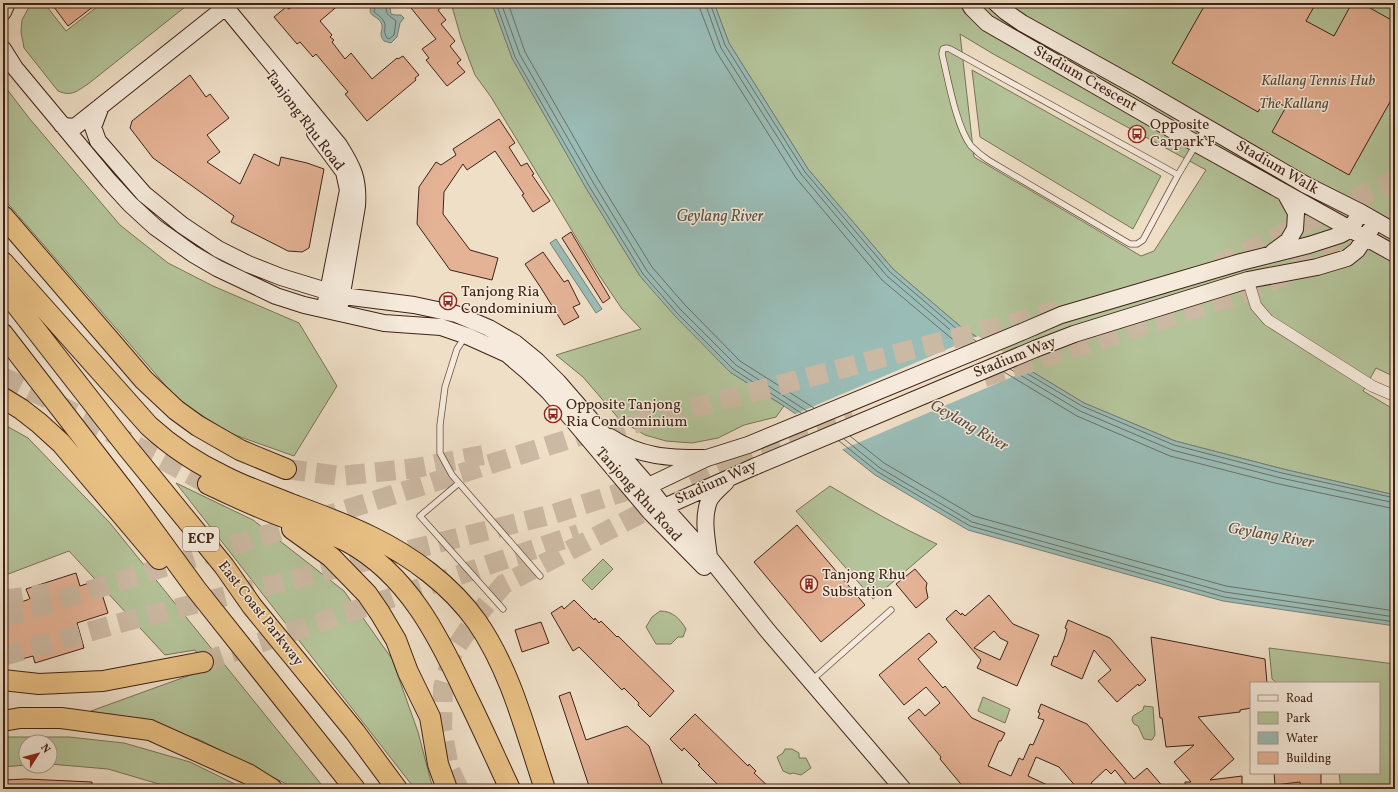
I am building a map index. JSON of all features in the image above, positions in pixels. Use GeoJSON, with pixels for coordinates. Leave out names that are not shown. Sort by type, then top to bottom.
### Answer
{"type":"FeatureCollection","features":[{"type":"Feature","properties":{"kind":"highway"},"geometry":{"type":"LineString","coordinates":[[3,216],[144,380],[176,410],[198,426],[240,450],[286,469]]}},
{"type":"Feature","properties":{"kind":"highway"},"geometry":{"type":"LineString","coordinates":[[3,262],[105,374],[149,426],[165,441],[192,459],[224,476],[371,536],[406,556],[446,587],[476,621],[489,641],[511,687],[545,789]]}},
{"type":"Feature","properties":{"kind":"highway","name":"East Coast Parkway"},"geometry":{"type":"LineString","coordinates":[[3,288],[155,482],[224,566],[252,606],[355,732],[397,789]]}},
{"type":"Feature","properties":{"kind":"highway","name":"ECP"},"geometry":{"type":"LineString","coordinates":[[3,334],[125,492],[196,589],[355,789]]}},
{"type":"Feature","properties":{"kind":"highway"},"geometry":{"type":"LineString","coordinates":[[3,398],[21,409],[61,443],[169,571],[182,582],[196,589]]}},
{"type":"Feature","properties":{"kind":"highway"},"geometry":{"type":"LineString","coordinates":[[208,484],[258,508],[348,542],[378,563],[394,578],[424,614],[437,635],[510,789]]}},
{"type":"Feature","properties":{"kind":"highway"},"geometry":{"type":"LineString","coordinates":[[258,508],[298,532],[331,557],[367,594],[380,613],[396,640],[408,672],[430,717],[438,764],[447,789]]}},
{"type":"Feature","properties":{"kind":"highway"},"geometry":{"type":"LineString","coordinates":[[3,680],[39,684],[103,681],[203,662]]}},
{"type":"Feature","properties":{"kind":"highway"},"geometry":{"type":"LineString","coordinates":[[3,721],[20,718],[61,718],[150,730],[248,774],[272,789]]}},
{"type":"Feature","properties":{"kind":"street"},"geometry":{"type":"LineString","coordinates":[[3,12],[7,3]]}},
{"type":"Feature","properties":{"kind":"street","name":"Stadium Crescent"},"geometry":{"type":"LineString","coordinates":[[969,3],[987,23],[1197,144],[1395,254]]}},
{"type":"Feature","properties":{"kind":"street","name":"Stadium Walk"},"geometry":{"type":"LineString","coordinates":[[996,3],[1022,23],[1306,185],[1360,212],[1395,232]]}},
{"type":"Feature","properties":{"kind":"street","name":"Tanjong Rhu Road"},"geometry":{"type":"LineString","coordinates":[[62,124],[76,126],[102,106],[217,6],[328,149],[344,172],[353,191],[354,228],[345,278],[335,294]]}},
{"type":"Feature","properties":{"kind":"street","name":"Tanjong Rhu Road"},"geometry":{"type":"LineString","coordinates":[[3,49],[15,68],[108,181],[130,204],[193,254],[216,268],[276,296],[304,305],[384,323],[441,327],[467,336],[507,354],[549,392],[641,489]]}},
{"type":"Feature","properties":{"kind":"street","name":"Tanjong Rhu Road"},"geometry":{"type":"LineString","coordinates":[[102,106],[93,127],[98,141],[144,194],[182,225],[218,249],[248,264],[309,287],[335,294],[414,305],[456,314],[490,328],[515,343],[558,382],[600,430],[657,510],[706,569],[729,582]]}},
{"type":"Feature","properties":{"kind":"street","name":"Tanjong Rhu Road"},"geometry":{"type":"LineString","coordinates":[[332,311],[353,191]]}},
{"type":"Feature","properties":{"kind":"street"},"geometry":{"type":"LineString","coordinates":[[1270,254],[1288,241],[1295,229],[1296,213],[1284,193]]}},
{"type":"Feature","properties":{"kind":"street"},"geometry":{"type":"LineString","coordinates":[[1351,229],[1360,212]]}},
{"type":"Feature","properties":{"kind":"street","name":"Stadium Way"},"geometry":{"type":"LineString","coordinates":[[657,510],[729,477],[1074,334],[1248,280],[1317,267],[1347,258],[1358,250],[1375,221]]}},
{"type":"Feature","properties":{"kind":"street","name":"Stadium Way"},"geometry":{"type":"LineString","coordinates":[[641,489],[707,458],[748,445],[1061,315],[1270,254],[1309,245],[1340,235],[1351,229]]}},
{"type":"Feature","properties":{"kind":"street"},"geometry":{"type":"LineString","coordinates":[[345,278],[349,289],[363,299]]}},
{"type":"Feature","properties":{"kind":"street"},"geometry":{"type":"LineString","coordinates":[[1248,280],[1256,306],[1268,320],[1372,386],[1395,396]]}},
{"type":"Feature","properties":{"kind":"street"},"geometry":{"type":"LineString","coordinates":[[600,430],[618,442],[647,454],[670,458],[707,458]]}},
{"type":"Feature","properties":{"kind":"street"},"geometry":{"type":"LineString","coordinates":[[709,557],[706,532],[706,514],[710,500],[729,477]]}},
{"type":"Feature","properties":{"kind":"street","name":"Tanjong Rhu Road"},"geometry":{"type":"LineString","coordinates":[[657,510],[709,557],[767,630],[903,789]]}},
{"type":"Feature","properties":{"kind":"lane"},"geometry":{"type":"LineString","coordinates":[[1178,175],[950,49],[943,49],[942,54],[960,125],[971,145],[978,153],[1130,244],[1137,244],[1142,240],[1206,127]]}},
{"type":"Feature","properties":{"kind":"lane"},"geometry":{"type":"LineString","coordinates":[[467,336],[457,349],[445,387],[440,425],[440,453],[452,475],[540,576]]}},
{"type":"Feature","properties":{"kind":"lane"},"geometry":{"type":"LineString","coordinates":[[16,413],[48,431]]}},
{"type":"Feature","properties":{"kind":"lane"},"geometry":{"type":"LineString","coordinates":[[459,483],[420,516],[503,609]]}},
{"type":"Feature","properties":{"kind":"lane"},"geometry":{"type":"LineString","coordinates":[[811,680],[890,610]]}},
{"type":"Feature","properties":{"kind":"green space"},"geometry":{"type":"Polygon","coordinates":[[[32,3],[44,3],[66,31],[102,3],[181,3],[185,7],[88,84],[77,91],[63,93],[58,91],[24,48],[21,32],[22,20],[32,3]]]}},
{"type":"Feature","properties":{"kind":"green space"},"geometry":{"type":"Polygon","coordinates":[[[451,3],[492,3],[512,58],[586,188],[640,276],[730,372],[784,406],[776,417],[744,425],[718,438],[692,443],[666,441],[645,435],[620,420],[583,377],[556,355],[641,329],[622,309],[597,272],[491,97],[475,75],[461,38],[451,3]]]}},
{"type":"Feature","properties":{"kind":"green space","name":"The Kallang"},"geometry":{"type":"Polygon","coordinates":[[[714,3],[1395,3],[1395,377],[1376,368],[1363,391],[1395,410],[1395,495],[1283,469],[1175,441],[1084,403],[961,327],[893,269],[808,169],[729,43],[714,3]],[[960,34],[974,157],[1141,256],[1154,251],[1206,170],[995,55],[960,34]]]}},
{"type":"Feature","properties":{"kind":"green space"},"geometry":{"type":"Polygon","coordinates":[[[972,70],[1161,176],[1133,229],[980,137],[972,70]]]}},
{"type":"Feature","properties":{"kind":"green space"},"geometry":{"type":"Polygon","coordinates":[[[3,84],[29,118],[120,225],[168,263],[213,286],[299,323],[337,386],[294,456],[232,434],[179,401],[3,198],[3,84]]]}},
{"type":"Feature","properties":{"kind":"green space"},"geometry":{"type":"Polygon","coordinates":[[[3,424],[28,438],[110,523],[325,789],[296,789],[198,739],[91,711],[207,669],[195,650],[165,655],[69,551],[3,576],[3,424]]]}},
{"type":"Feature","properties":{"kind":"green space"},"geometry":{"type":"Polygon","coordinates":[[[176,483],[253,520],[344,591],[392,659],[418,732],[433,789],[415,789],[176,483]]]}},
{"type":"Feature","properties":{"kind":"green space"},"geometry":{"type":"Polygon","coordinates":[[[830,486],[896,524],[937,544],[873,599],[796,511],[830,486]]]}},
{"type":"Feature","properties":{"kind":"green space"},"geometry":{"type":"Polygon","coordinates":[[[603,559],[613,569],[592,590],[582,580],[603,559]]]}},
{"type":"Feature","properties":{"kind":"green space"},"geometry":{"type":"Polygon","coordinates":[[[660,611],[669,612],[676,616],[686,629],[683,637],[678,637],[671,644],[656,644],[646,627],[652,617],[660,611]]]}},
{"type":"Feature","properties":{"kind":"green space"},"geometry":{"type":"Polygon","coordinates":[[[1269,648],[1395,664],[1395,721],[1391,730],[1395,762],[1395,789],[1341,789],[1339,774],[1380,774],[1380,682],[1276,682],[1272,679],[1269,648]]]}},
{"type":"Feature","properties":{"kind":"green space"},"geometry":{"type":"Polygon","coordinates":[[[983,697],[1010,709],[1005,723],[978,711],[983,697]]]}},
{"type":"Feature","properties":{"kind":"green space"},"geometry":{"type":"Polygon","coordinates":[[[1144,706],[1153,707],[1155,735],[1152,740],[1144,739],[1138,726],[1134,724],[1132,720],[1133,716],[1143,710],[1144,706]]]}},
{"type":"Feature","properties":{"kind":"green space"},"geometry":{"type":"Polygon","coordinates":[[[18,737],[18,766],[3,767],[3,738],[18,737]]]}},
{"type":"Feature","properties":{"kind":"green space"},"geometry":{"type":"Polygon","coordinates":[[[58,737],[124,743],[190,762],[245,789],[176,789],[108,769],[58,765],[58,737]]]}},
{"type":"Feature","properties":{"kind":"green space"},"geometry":{"type":"Polygon","coordinates":[[[785,749],[792,749],[799,753],[799,758],[806,758],[811,768],[801,775],[793,773],[790,774],[783,771],[777,757],[783,753],[785,749]]]}},
{"type":"Feature","properties":{"kind":"water"},"geometry":{"type":"Polygon","coordinates":[[[373,3],[392,3],[390,8],[391,14],[401,15],[404,18],[400,23],[397,37],[391,43],[384,41],[381,36],[382,25],[378,19],[371,14],[370,11],[373,3]]]}},
{"type":"Feature","properties":{"kind":"water","name":"Geylang River"},"geometry":{"type":"Polygon","coordinates":[[[492,3],[714,3],[729,43],[808,169],[893,269],[961,327],[1084,403],[1175,441],[1283,469],[1395,495],[1395,626],[1223,601],[968,530],[875,475],[816,428],[730,372],[674,315],[640,276],[586,188],[512,58],[492,3]]]}},
{"type":"Feature","properties":{"kind":"water"},"geometry":{"type":"Polygon","coordinates":[[[556,239],[602,309],[596,313],[550,243],[556,239]]]}},
{"type":"Feature","properties":{"kind":"pier"},"geometry":{"type":"Polygon","coordinates":[[[978,336],[1031,369],[841,450],[793,415],[978,336]]]}},
{"type":"Feature","properties":{"kind":"building"},"geometry":{"type":"Polygon","coordinates":[[[51,3],[98,3],[68,26],[51,3]]]}},
{"type":"Feature","properties":{"kind":"building"},"geometry":{"type":"Polygon","coordinates":[[[305,3],[341,3],[320,21],[332,35],[330,37],[334,40],[332,42],[345,59],[351,53],[372,79],[397,58],[398,59],[403,56],[419,75],[415,78],[416,80],[367,121],[345,94],[348,92],[316,54],[313,57],[300,42],[297,44],[274,17],[286,7],[289,9],[296,4],[299,8],[305,3]]]}},
{"type":"Feature","properties":{"kind":"building"},"geometry":{"type":"Polygon","coordinates":[[[407,3],[447,3],[438,10],[446,20],[441,24],[455,41],[450,46],[461,60],[457,63],[465,72],[447,86],[426,60],[429,58],[422,49],[436,39],[407,3]]]}},
{"type":"Feature","properties":{"kind":"building","name":"Kallang Tennis Hub"},"geometry":{"type":"Polygon","coordinates":[[[1206,3],[1316,3],[1306,21],[1334,36],[1352,3],[1361,3],[1395,22],[1395,93],[1349,175],[1272,132],[1286,107],[1267,96],[1258,112],[1172,63],[1206,3]]]}},
{"type":"Feature","properties":{"kind":"building"},"geometry":{"type":"Polygon","coordinates":[[[190,75],[206,97],[210,94],[229,118],[207,135],[220,152],[207,162],[240,184],[254,154],[279,166],[281,157],[307,163],[324,169],[309,248],[302,252],[288,251],[231,222],[234,216],[153,158],[130,128],[132,121],[190,75]]]}},
{"type":"Feature","properties":{"kind":"building"},"geometry":{"type":"Polygon","coordinates":[[[499,119],[515,143],[509,147],[521,166],[527,163],[534,174],[532,175],[550,201],[533,212],[522,195],[524,194],[495,151],[467,170],[463,164],[444,192],[443,214],[470,250],[498,258],[492,280],[450,270],[417,224],[419,187],[436,162],[441,165],[456,155],[453,149],[499,119]]]}},
{"type":"Feature","properties":{"kind":"building"},"geometry":{"type":"Polygon","coordinates":[[[571,232],[610,298],[603,303],[562,238],[571,232]]]}},
{"type":"Feature","properties":{"kind":"building"},"geometry":{"type":"Polygon","coordinates":[[[543,252],[564,282],[568,280],[580,304],[573,307],[579,317],[564,325],[525,264],[543,252]]]}},
{"type":"Feature","properties":{"kind":"building","name":"Tanjong Rhu Substation"},"geometry":{"type":"Polygon","coordinates":[[[797,525],[865,605],[821,642],[754,562],[797,525]]]}},
{"type":"Feature","properties":{"kind":"building"},"geometry":{"type":"Polygon","coordinates":[[[915,569],[927,583],[926,588],[928,598],[916,608],[896,584],[915,569]]]}},
{"type":"Feature","properties":{"kind":"building"},"geometry":{"type":"Polygon","coordinates":[[[76,573],[80,586],[89,583],[93,594],[101,591],[108,613],[77,623],[84,648],[35,663],[33,656],[22,659],[18,646],[3,651],[3,608],[30,599],[26,589],[76,573]]]}},
{"type":"Feature","properties":{"kind":"building"},"geometry":{"type":"Polygon","coordinates":[[[989,595],[1013,624],[1039,635],[1017,686],[977,668],[981,660],[946,619],[956,610],[961,615],[962,613],[965,616],[989,595]],[[994,631],[974,648],[1000,660],[1008,642],[1000,638],[994,631]]]}},
{"type":"Feature","properties":{"kind":"building"},"geometry":{"type":"Polygon","coordinates":[[[574,600],[594,620],[595,618],[599,623],[601,621],[617,637],[618,636],[674,691],[650,717],[624,688],[622,690],[579,647],[573,651],[551,613],[562,606],[564,609],[574,600]]]}},
{"type":"Feature","properties":{"kind":"building"},"geometry":{"type":"Polygon","coordinates":[[[1068,620],[1110,638],[1146,680],[1139,686],[1138,684],[1117,702],[1098,681],[1111,670],[1094,650],[1082,679],[1051,665],[1054,656],[1057,657],[1064,640],[1067,629],[1065,628],[1068,620]]]}},
{"type":"Feature","properties":{"kind":"building"},"geometry":{"type":"Polygon","coordinates":[[[541,622],[549,643],[522,652],[515,630],[541,622]]]}},
{"type":"Feature","properties":{"kind":"building"},"geometry":{"type":"Polygon","coordinates":[[[929,633],[937,642],[918,659],[943,688],[945,686],[972,718],[1005,733],[1001,741],[999,741],[988,766],[1011,776],[1019,758],[1023,760],[1030,744],[1033,745],[1044,720],[1038,718],[1040,713],[1038,712],[1041,704],[1087,724],[1134,779],[1147,768],[1165,789],[1122,789],[1127,785],[1115,770],[1111,774],[1106,769],[1091,783],[1097,789],[1078,789],[1059,767],[1036,757],[1028,776],[1056,789],[965,789],[940,759],[941,757],[908,718],[919,709],[925,716],[940,703],[926,687],[904,705],[879,675],[929,633]]]}},
{"type":"Feature","properties":{"kind":"building"},"geometry":{"type":"Polygon","coordinates":[[[1151,637],[1265,659],[1267,682],[1250,682],[1250,708],[1240,710],[1240,712],[1198,717],[1234,759],[1210,780],[1242,776],[1242,789],[1185,789],[1185,782],[1191,782],[1174,762],[1194,745],[1166,747],[1162,718],[1160,718],[1151,637]]]}},
{"type":"Feature","properties":{"kind":"building"},"geometry":{"type":"Polygon","coordinates":[[[570,692],[586,740],[627,726],[649,746],[664,789],[590,789],[559,696],[570,692]]]}},
{"type":"Feature","properties":{"kind":"building"},"geometry":{"type":"Polygon","coordinates":[[[695,714],[748,766],[749,764],[756,771],[754,773],[771,789],[722,789],[698,765],[700,764],[684,748],[682,751],[670,739],[695,714]]]}},
{"type":"Feature","properties":{"kind":"building"},"geometry":{"type":"Polygon","coordinates":[[[1274,774],[1321,774],[1321,789],[1301,789],[1300,782],[1275,785],[1274,774]]]}},
{"type":"Feature","properties":{"kind":"building"},"geometry":{"type":"Polygon","coordinates":[[[26,779],[92,782],[92,789],[3,789],[3,780],[26,779]]]}},
{"type":"Feature","properties":{"kind":"tunnel"},"geometry":{"type":"LineString","coordinates":[[1218,265],[1395,180]]}},
{"type":"Feature","properties":{"kind":"tunnel"},"geometry":{"type":"LineString","coordinates":[[984,377],[1253,290],[1395,222]]}},
{"type":"Feature","properties":{"kind":"tunnel"},"geometry":{"type":"LineString","coordinates":[[3,618],[576,437],[618,428],[1065,309]]}},
{"type":"Feature","properties":{"kind":"tunnel"},"geometry":{"type":"LineString","coordinates":[[3,377],[44,397],[208,484]]}},
{"type":"Feature","properties":{"kind":"tunnel"},"geometry":{"type":"LineString","coordinates":[[732,458],[854,419]]}},
{"type":"Feature","properties":{"kind":"tunnel"},"geometry":{"type":"LineString","coordinates":[[286,469],[341,476],[416,468],[483,455]]}},
{"type":"Feature","properties":{"kind":"tunnel"},"geometry":{"type":"LineString","coordinates":[[693,486],[751,458]]}},
{"type":"Feature","properties":{"kind":"tunnel"},"geometry":{"type":"LineString","coordinates":[[3,656],[127,621],[553,514],[648,484]]}},
{"type":"Feature","properties":{"kind":"tunnel"},"geometry":{"type":"LineString","coordinates":[[459,789],[449,768],[442,729],[443,688],[453,652],[480,612],[504,584],[665,501]]}},
{"type":"Feature","properties":{"kind":"tunnel"},"geometry":{"type":"LineString","coordinates":[[203,662],[579,534]]}},
{"type":"Feature","properties":{"kind":"tunnel"},"geometry":{"type":"LineString","coordinates":[[3,600],[50,593]]}},
{"type":"Feature","properties":{"kind":"place","name":"Opposite Carpark F"},"geometry":{"type":"Point","coordinates":[1137,134]}},
{"type":"Feature","properties":{"kind":"place","name":"Tanjong Ria Condominium"},"geometry":{"type":"Point","coordinates":[448,301]}},
{"type":"Feature","properties":{"kind":"place","name":"Opposite Tanjong Ria Condominium"},"geometry":{"type":"Point","coordinates":[553,414]}},
{"type":"Feature","properties":{"kind":"place","name":"Tanjong Rhu Substation"},"geometry":{"type":"Point","coordinates":[809,584]}}]}
